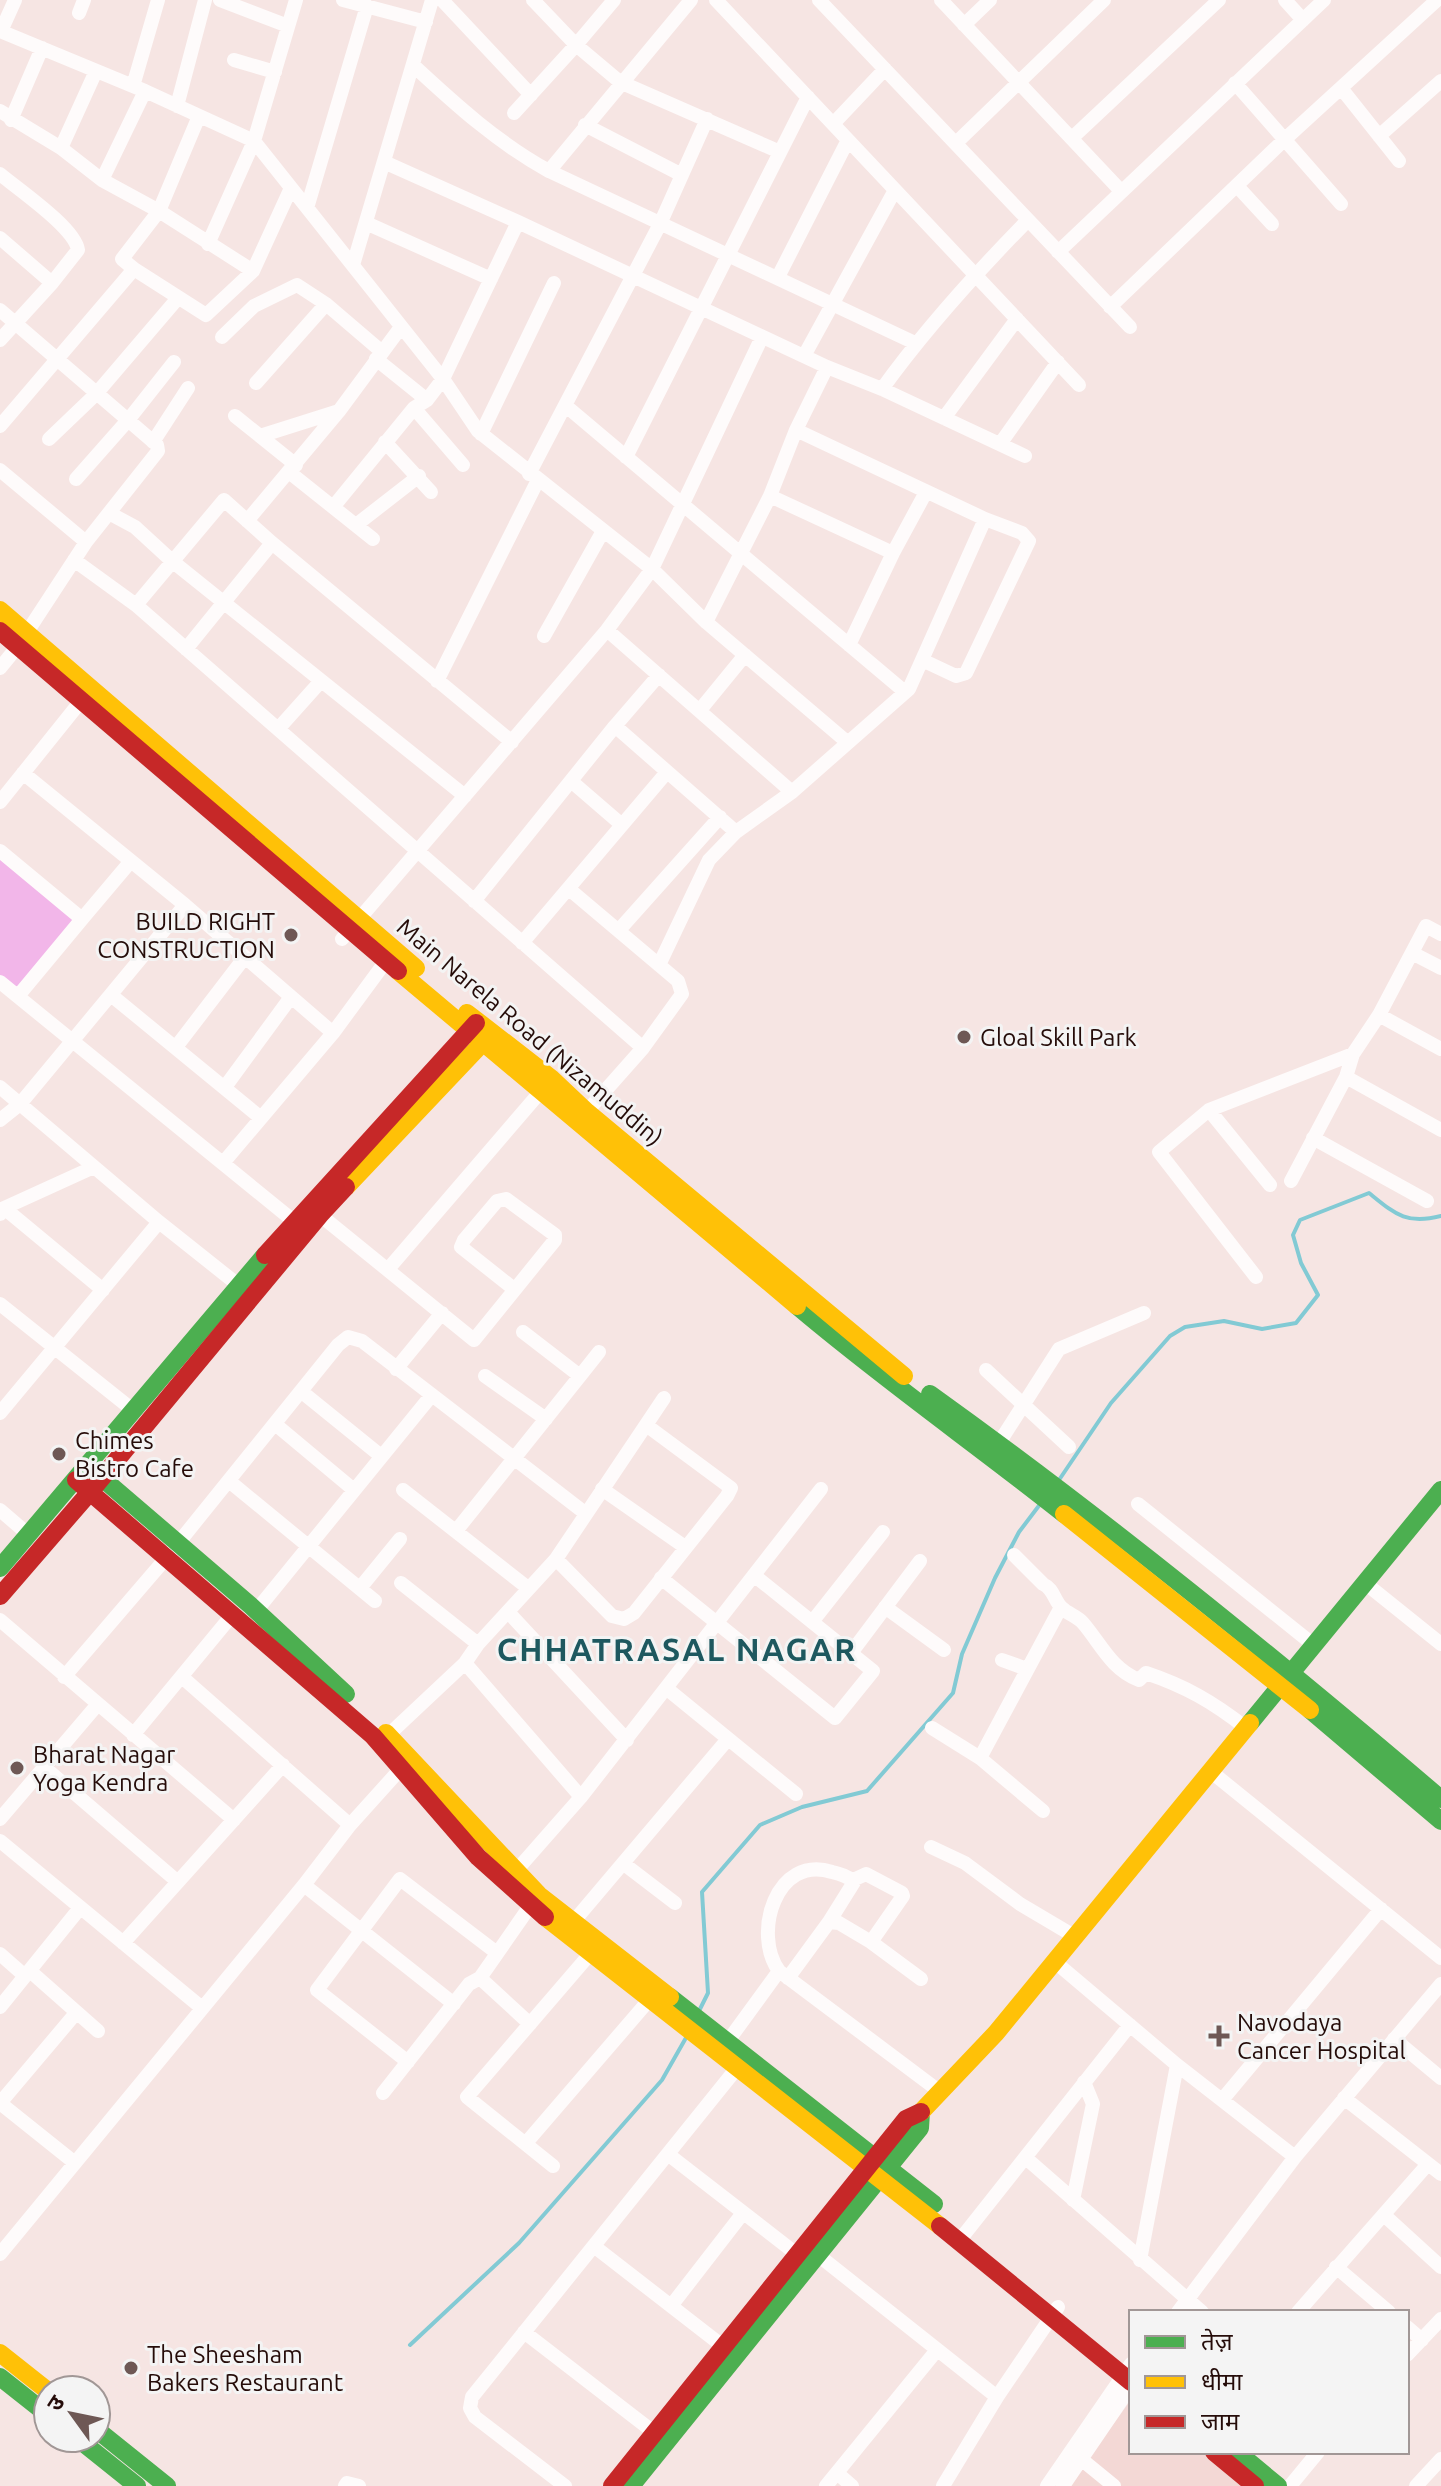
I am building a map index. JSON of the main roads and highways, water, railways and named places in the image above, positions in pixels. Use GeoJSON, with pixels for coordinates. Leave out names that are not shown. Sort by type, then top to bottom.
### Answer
{"type":"FeatureCollection","features":[{"type":"Feature","properties":{"kind":"waterway"},"geometry":{"type":"LineString","coordinates":[[1059,1480],[1111,1403],[1170,1336],[1185,1327],[1224,1321],[1262,1329],[1296,1323],[1318,1295],[1301,1263],[1293,1235],[1300,1220],[1369,1193],[1402,1216],[1419,1219],[1441,1216]]}},
{"type":"Feature","properties":{"kind":"waterway"},"geometry":{"type":"LineString","coordinates":[[698,2013],[708,1993],[702,1892],[760,1825],[802,1807],[867,1791],[953,1693],[962,1654],[995,1578],[1019,1532],[1041,1503]]}},
{"type":"Feature","properties":{"kind":"waterway"},"geometry":{"type":"LineString","coordinates":[[410,2345],[519,2243],[662,2080],[687,2036]]}},
{"type":"Feature","properties":{"kind":"place","name":"BUILD RIGHT CONSTRUCTION"},"geometry":{"type":"Point","coordinates":[291,935]}},
{"type":"Feature","properties":{"kind":"place","name":"Gloal Skill Park"},"geometry":{"type":"Point","coordinates":[964,1037]}},
{"type":"Feature","properties":{"kind":"place","name":"Chimes Bistro Cafe"},"geometry":{"type":"Point","coordinates":[59,1454]}},
{"type":"Feature","properties":{"kind":"place","name":"Bharat Nagar Yoga Kendra"},"geometry":{"type":"Point","coordinates":[17,1768]}},
{"type":"Feature","properties":{"kind":"place","name":"Navodaya Cancer Hospital"},"geometry":{"type":"Point","coordinates":[1219,2036]}},
{"type":"Feature","properties":{"kind":"place","name":"The Sheesham Bakers Restaurant"},"geometry":{"type":"Point","coordinates":[131,2368]}},
{"type":"Feature","properties":{"kind":"district","name":"CHHATRASAL NAGAR"},"geometry":{"type":"Point","coordinates":[677,1649]}}]}
